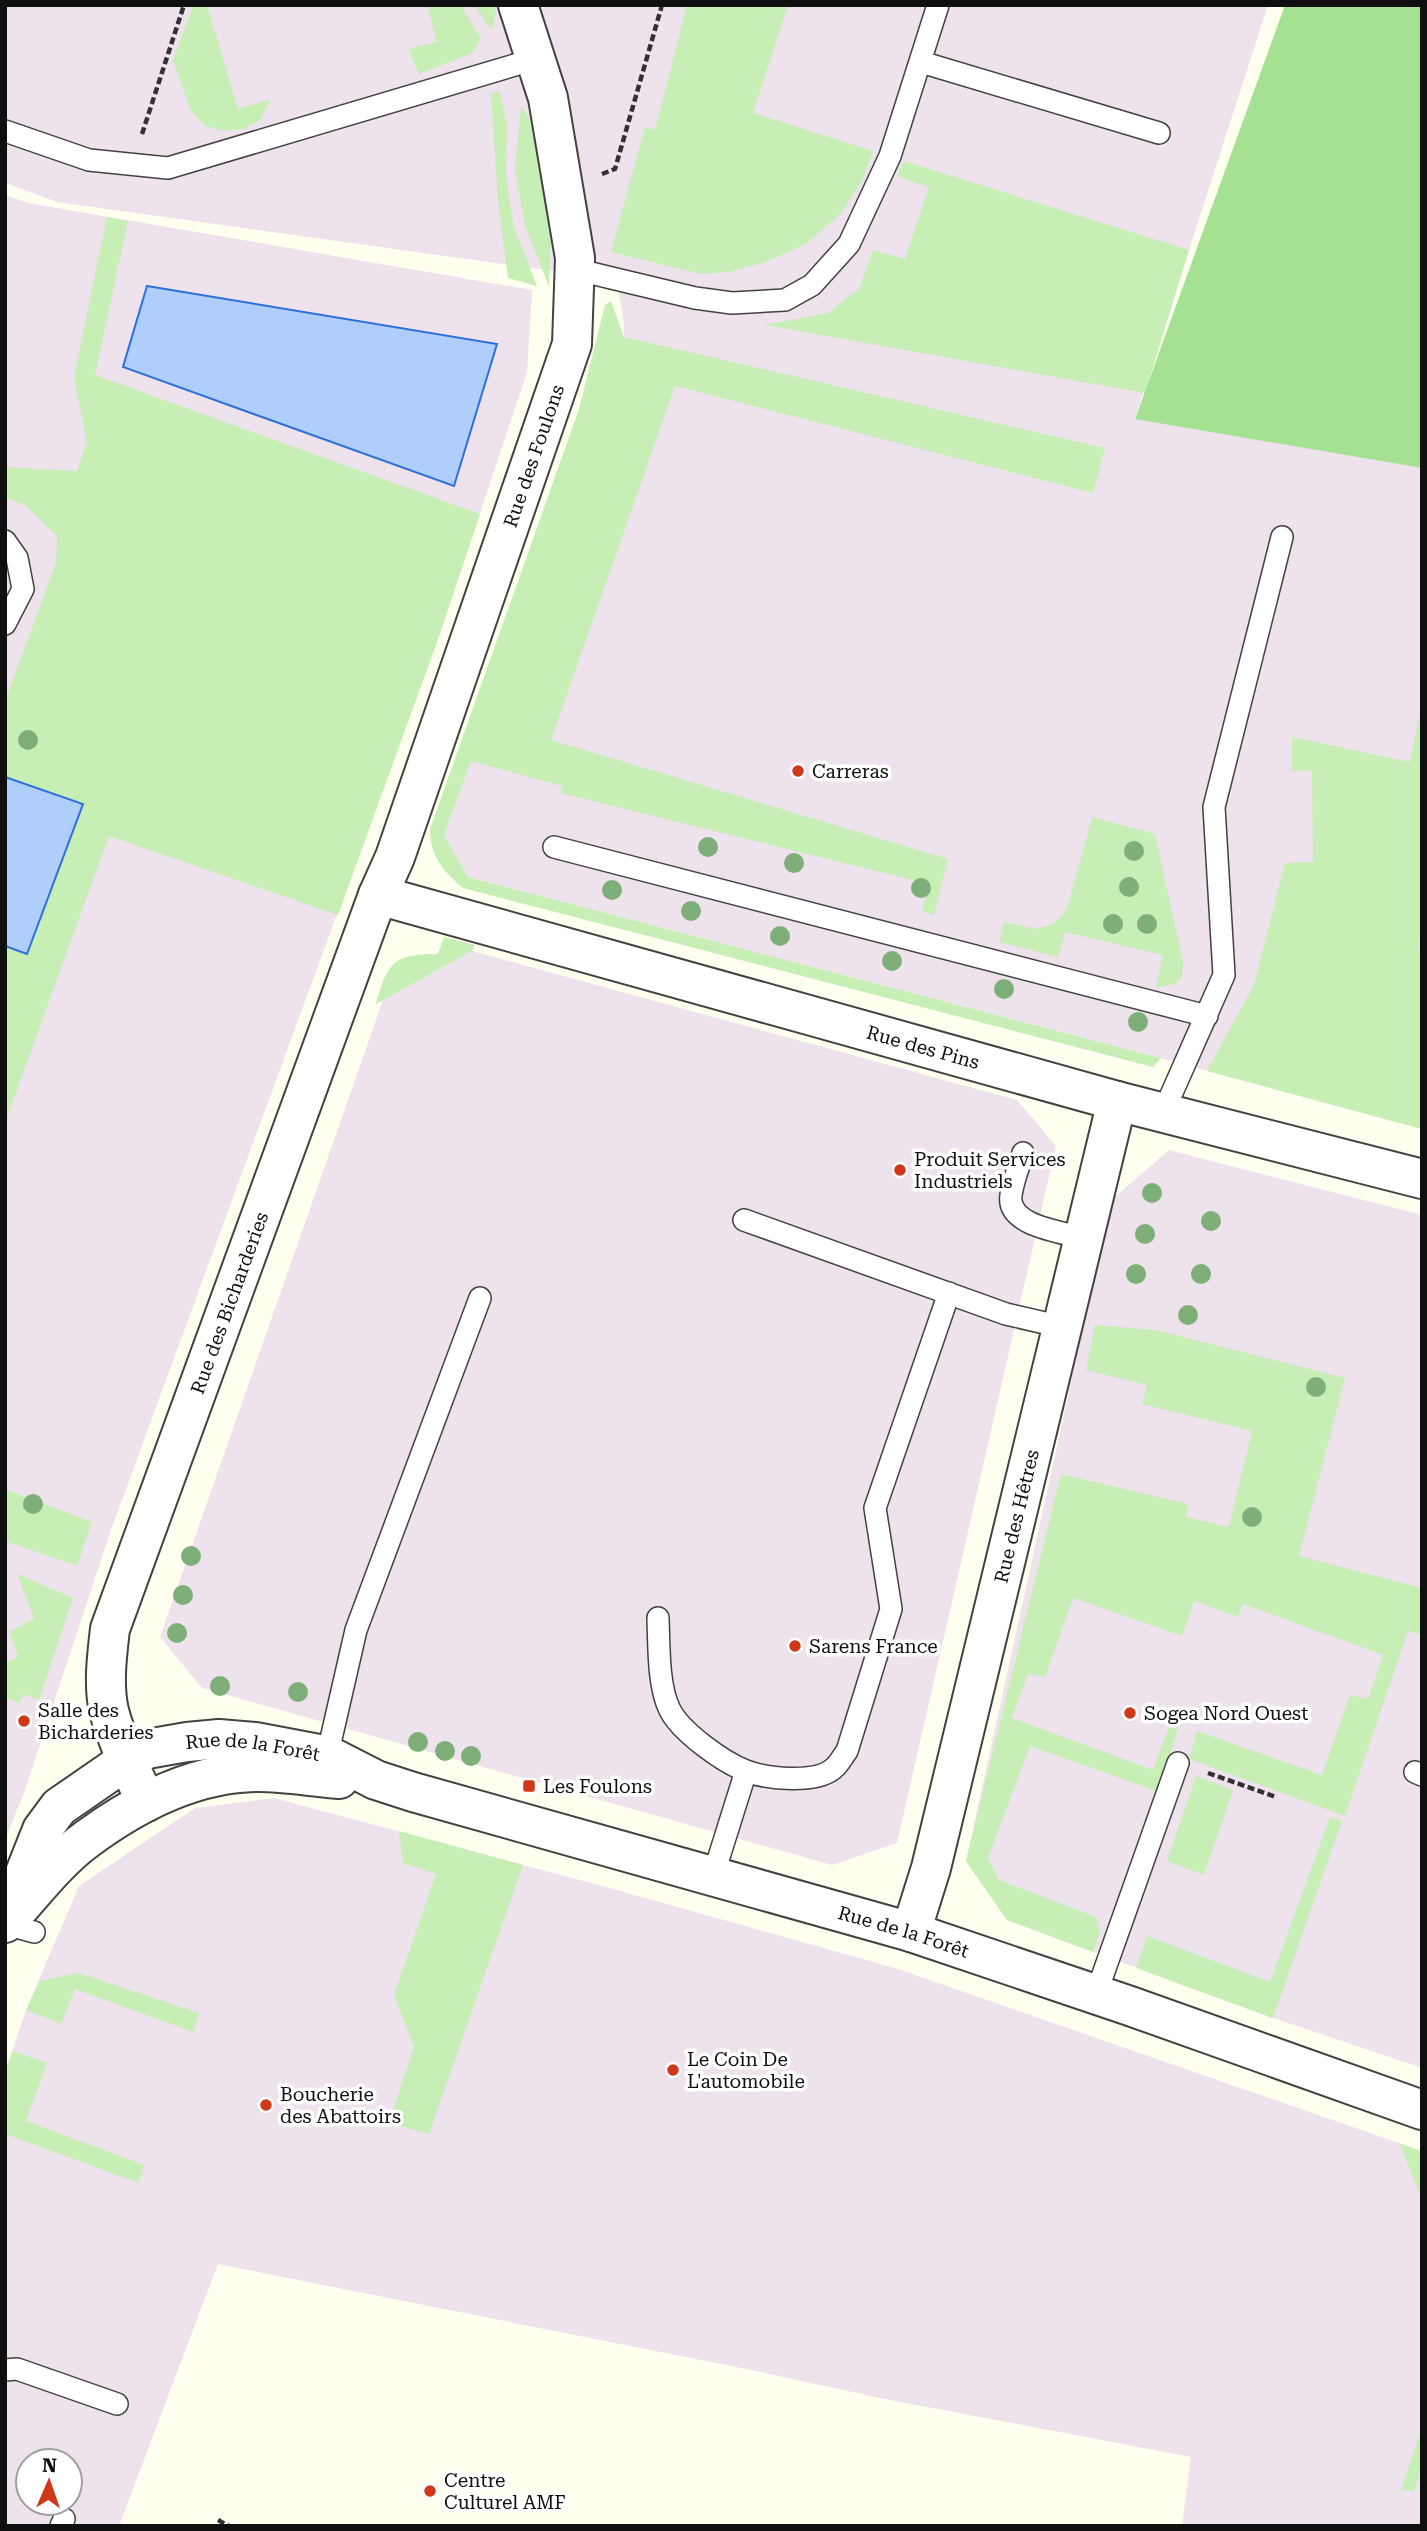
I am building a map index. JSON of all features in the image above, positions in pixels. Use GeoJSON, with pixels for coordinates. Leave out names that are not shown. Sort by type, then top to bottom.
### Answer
{"type":"FeatureCollection","features":[{"type":"Feature","properties":{"kind":"street","name":"Rue des Foulons"},"geometry":{"type":"LineString","coordinates":[[378,895],[395,856],[572,344],[575,258],[548,98],[518,5]]}},
{"type":"Feature","properties":{"kind":"street","name":"Rue des Pins"},"geometry":{"type":"LineString","coordinates":[[378,895],[1117,1101],[1422,1179]]}},
{"type":"Feature","properties":{"kind":"street","name":"Rue des Bicharderies"},"geometry":{"type":"LineString","coordinates":[[146,1802],[127,1760],[109,1709],[106,1663],[110,1629],[378,895]]}},
{"type":"Feature","properties":{"kind":"street","name":"Rue des Hêtres"},"geometry":{"type":"LineString","coordinates":[[911,1932],[931,1868],[1117,1101]]}},
{"type":"Feature","properties":{"kind":"street","name":"Rue de la Forêt"},"geometry":{"type":"LineString","coordinates":[[127,1760],[148,1749],[219,1739],[255,1742],[329,1756],[376,1780],[911,1932],[1422,2109]]}},
{"type":"Feature","properties":{"kind":"street"},"geometry":{"type":"LineString","coordinates":[[13,1926],[35,1846],[48,1822],[59,1807],[127,1760]]}},
{"type":"Feature","properties":{"kind":"street","name":"Rue de la Forêt"},"geometry":{"type":"LineString","coordinates":[[146,1802],[162,1793],[204,1779],[258,1772],[376,1780]]}},
{"type":"Feature","properties":{"kind":"street"},"geometry":{"type":"LineString","coordinates":[[13,1926],[48,1875],[86,1839],[146,1802]]}},
{"type":"Feature","properties":{"kind":"lane"},"geometry":{"type":"LineString","coordinates":[[574,269],[695,298],[732,303],[785,300],[812,285],[849,244],[890,156],[938,5]]}},
{"type":"Feature","properties":{"kind":"lane"},"geometry":{"type":"LineString","coordinates":[[5,131],[89,160],[168,168],[535,59]]}},
{"type":"Feature","properties":{"kind":"lane"},"geometry":{"type":"LineString","coordinates":[[921,62],[1159,133]]}},
{"type":"Feature","properties":{"kind":"lane"},"geometry":{"type":"LineString","coordinates":[[1163,1113],[1224,975],[1214,807],[1282,537]]}},
{"type":"Feature","properties":{"kind":"lane"},"geometry":{"type":"LineString","coordinates":[[5,541],[17,558],[23,589],[5,624]]}},
{"type":"Feature","properties":{"kind":"lane"},"geometry":{"type":"LineString","coordinates":[[554,847],[1207,1016]]}},
{"type":"Feature","properties":{"kind":"lane"},"geometry":{"type":"LineString","coordinates":[[1023,1153],[1010,1197],[1017,1216],[1029,1223],[1084,1238]]}},
{"type":"Feature","properties":{"kind":"lane"},"geometry":{"type":"LineString","coordinates":[[744,1220],[1006,1314],[1062,1327]]}},
{"type":"Feature","properties":{"kind":"lane"},"geometry":{"type":"LineString","coordinates":[[658,1618],[660,1668],[669,1708],[693,1740],[746,1771],[793,1779],[820,1776],[834,1769],[847,1751],[891,1609],[875,1508],[948,1293]]}},
{"type":"Feature","properties":{"kind":"lane"},"geometry":{"type":"LineString","coordinates":[[329,1756],[356,1630],[480,1298]]}},
{"type":"Feature","properties":{"kind":"lane"},"geometry":{"type":"LineString","coordinates":[[1096,1994],[1178,1762]]}},
{"type":"Feature","properties":{"kind":"lane"},"geometry":{"type":"LineString","coordinates":[[713,1876],[746,1771]]}},
{"type":"Feature","properties":{"kind":"lane"},"geometry":{"type":"LineString","coordinates":[[5,2370],[17,2369],[117,2404]]}},
{"type":"Feature","properties":{"kind":"path"},"geometry":{"type":"LineString","coordinates":[[132,164],[184,5]]}},
{"type":"Feature","properties":{"kind":"path"},"geometry":{"type":"LineString","coordinates":[[563,189],[615,169],[662,5]]}},
{"type":"Feature","properties":{"kind":"path"},"geometry":{"type":"LineString","coordinates":[[1178,1762],[1276,1797]]}},
{"type":"Feature","properties":{"kind":"path"},"geometry":{"type":"LineString","coordinates":[[218,2520],[229,2526]]}},
{"type":"Feature","properties":{"kind":"shaded area"},"geometry":{"type":"Polygon","coordinates":[[[5,5],[1268,5],[1135,418],[1422,468],[1422,1129],[468,877],[444,835],[624,337],[617,280],[57,202],[5,183],[5,5]]]}},
{"type":"Feature","properties":{"kind":"shaded area"},"geometry":{"type":"Polygon","coordinates":[[[5,195],[28,203],[532,290],[527,373],[437,642],[111,1530],[25,1790],[5,1840],[5,195]]]}},
{"type":"Feature","properties":{"kind":"shaded area"},"geometry":{"type":"Polygon","coordinates":[[[472,951],[1017,1100],[1056,1146],[897,1843],[832,1865],[202,1688],[160,1637],[383,1000],[472,951]]]}},
{"type":"Feature","properties":{"kind":"shaded area"},"geometry":{"type":"Polygon","coordinates":[[[1169,1150],[1422,1215],[1422,2068],[1273,2018],[1007,1920],[966,1861],[1111,1200],[1169,1150]]]}},
{"type":"Feature","properties":{"kind":"shaded area"},"geometry":{"type":"Polygon","coordinates":[[[274,1798],[895,1968],[1422,2151],[1422,2526],[1182,2526],[1191,2457],[885,2399],[218,2264],[119,2526],[5,2526],[5,2072],[26,2010],[79,1886],[195,1808],[274,1798]]]}},
{"type":"Feature","properties":{"kind":"green space"},"geometry":{"type":"Polygon","coordinates":[[[193,5],[207,5],[238,109],[271,99],[260,120],[244,129],[225,131],[205,126],[191,111],[173,61],[193,5]]]}},
{"type":"Feature","properties":{"kind":"green space"},"geometry":{"type":"Polygon","coordinates":[[[427,5],[461,5],[481,39],[472,53],[419,74],[408,49],[437,42],[427,5]]]}},
{"type":"Feature","properties":{"kind":"green space"},"geometry":{"type":"Polygon","coordinates":[[[474,5],[497,5],[492,31],[474,5]]]}},
{"type":"Feature","properties":{"kind":"green space"},"geometry":{"type":"Polygon","coordinates":[[[687,5],[788,5],[753,113],[873,151],[862,181],[842,212],[806,244],[763,263],[729,272],[701,274],[611,252],[645,127],[655,130],[687,5]]]}},
{"type":"Feature","properties":{"kind":"green space"},"geometry":{"type":"Polygon","coordinates":[[[1285,5],[1422,5],[1422,468],[1135,419],[1285,5]]]}},
{"type":"Feature","properties":{"kind":"green space"},"geometry":{"type":"Polygon","coordinates":[[[500,92],[507,125],[506,176],[513,224],[537,286],[508,278],[498,201],[491,93],[500,92]]]}},
{"type":"Feature","properties":{"kind":"green space"},"geometry":{"type":"Polygon","coordinates":[[[521,106],[533,124],[551,238],[549,287],[525,225],[515,170],[521,106]]]}},
{"type":"Feature","properties":{"kind":"green space"},"geometry":{"type":"Polygon","coordinates":[[[904,161],[1189,250],[1145,393],[765,325],[828,313],[859,289],[873,250],[905,259],[929,187],[897,176],[904,161]]]}},
{"type":"Feature","properties":{"kind":"green space"},"geometry":{"type":"Polygon","coordinates":[[[107,217],[128,221],[95,375],[480,514],[437,642],[338,915],[109,836],[5,1123],[5,946],[27,954],[5,777],[5,701],[56,563],[57,536],[25,505],[5,498],[5,467],[77,471],[87,442],[74,377],[107,217]]]}},
{"type":"Feature","properties":{"kind":"green space"},"geometry":{"type":"Polygon","coordinates":[[[611,301],[624,337],[1105,448],[1093,493],[675,386],[551,740],[948,859],[934,915],[922,911],[929,884],[561,793],[562,786],[471,761],[444,835],[468,877],[1161,1058],[1153,1067],[463,888],[439,862],[432,847],[430,829],[579,409],[605,305],[611,301]]]}},
{"type":"Feature","properties":{"kind":"green space"},"geometry":{"type":"Polygon","coordinates":[[[1422,703],[1422,934],[1418,946],[1422,948],[1422,1129],[1207,1071],[1254,985],[1285,863],[1313,862],[1312,771],[1292,771],[1292,737],[1410,762],[1422,703]]]}},
{"type":"Feature","properties":{"kind":"green space"},"geometry":{"type":"Polygon","coordinates":[[[1092,817],[1155,834],[1183,962],[1182,977],[1175,984],[1156,988],[1163,955],[1065,932],[1058,957],[999,942],[1004,922],[1036,929],[1051,925],[1063,915],[1092,817]]]}},
{"type":"Feature","properties":{"kind":"green space"},"geometry":{"type":"Polygon","coordinates":[[[444,937],[475,945],[472,951],[376,1004],[384,978],[395,963],[411,956],[438,954],[444,937]]]}},
{"type":"Feature","properties":{"kind":"green space"},"geometry":{"type":"Polygon","coordinates":[[[1095,1325],[1155,1330],[1345,1378],[1299,1556],[1422,1588],[1422,1635],[1408,1631],[1345,1816],[1189,1759],[1197,1731],[1322,1775],[1350,1695],[1368,1699],[1383,1655],[1243,1604],[1238,1617],[1194,1601],[1182,1636],[1073,1598],[1045,1677],[1028,1674],[1012,1718],[1153,1770],[1171,1722],[1179,1725],[1159,1792],[1030,1746],[988,1858],[999,1880],[1096,1917],[1100,1932],[1093,1952],[1007,1920],[966,1861],[1061,1474],[1188,1504],[1186,1517],[1229,1527],[1252,1431],[1142,1404],[1147,1385],[1086,1370],[1095,1325]]]}},
{"type":"Feature","properties":{"kind":"green space"},"geometry":{"type":"Polygon","coordinates":[[[5,1489],[92,1522],[77,1566],[5,1541],[5,1489]]]}},
{"type":"Feature","properties":{"kind":"green space"},"geometry":{"type":"Polygon","coordinates":[[[17,1574],[73,1598],[39,1700],[23,1694],[19,1703],[5,1698],[5,1664],[18,1656],[9,1632],[34,1618],[17,1574]]]}},
{"type":"Feature","properties":{"kind":"green space"},"geometry":{"type":"Polygon","coordinates":[[[1196,1776],[1233,1790],[1204,1875],[1167,1861],[1196,1776]]]}},
{"type":"Feature","properties":{"kind":"green space"},"geometry":{"type":"Polygon","coordinates":[[[1330,1817],[1342,1821],[1273,2018],[1136,1968],[1147,1936],[1270,1982],[1330,1817]]]}},
{"type":"Feature","properties":{"kind":"green space"},"geometry":{"type":"Polygon","coordinates":[[[399,1831],[523,1865],[429,2134],[389,2123],[414,2047],[394,1995],[436,1874],[403,1863],[399,1831]]]}},
{"type":"Feature","properties":{"kind":"green space"},"geometry":{"type":"Polygon","coordinates":[[[79,1973],[199,2013],[193,2032],[75,1989],[61,2024],[26,2010],[40,1981],[79,1973]]]}},
{"type":"Feature","properties":{"kind":"green space"},"geometry":{"type":"Polygon","coordinates":[[[13,2051],[47,2063],[26,2121],[144,2165],[139,2183],[5,2134],[5,2072],[13,2051]]]}},
{"type":"Feature","properties":{"kind":"green space"},"geometry":{"type":"Polygon","coordinates":[[[1400,2144],[1422,2151],[1422,2200],[1400,2144]]]}},
{"type":"Feature","properties":{"kind":"green space"},"geometry":{"type":"Polygon","coordinates":[[[1422,2427],[1422,2468],[1414,2491],[1401,2490],[1422,2427]]]}},
{"type":"Feature","properties":{"kind":"water"},"geometry":{"type":"Polygon","coordinates":[[[147,286],[497,344],[454,486],[123,367],[147,286]]]}},
{"type":"Feature","properties":{"kind":"water"},"geometry":{"type":"Polygon","coordinates":[[[5,777],[83,804],[27,954],[5,946],[5,777]]]}},
{"type":"Feature","properties":{"kind":"place","name":"Carreras"},"geometry":{"type":"Point","coordinates":[798,771]}},
{"type":"Feature","properties":{"kind":"place","name":"Produit Services Industriels"},"geometry":{"type":"Point","coordinates":[900,1170]}},
{"type":"Feature","properties":{"kind":"place","name":"Sarens France"},"geometry":{"type":"Point","coordinates":[795,1646]}},
{"type":"Feature","properties":{"kind":"place","name":"Sogea Nord Ouest"},"geometry":{"type":"Point","coordinates":[1130,1713]}},
{"type":"Feature","properties":{"kind":"place","name":"Salle des Bicharderies"},"geometry":{"type":"Point","coordinates":[24,1721]}},
{"type":"Feature","properties":{"kind":"place","name":"Les Foulons"},"geometry":{"type":"Point","coordinates":[529,1786]}},
{"type":"Feature","properties":{"kind":"place","name":"Le Coin De L'automobile"},"geometry":{"type":"Point","coordinates":[673,2070]}},
{"type":"Feature","properties":{"kind":"place","name":"Boucherie des Abattoirs"},"geometry":{"type":"Point","coordinates":[266,2105]}},
{"type":"Feature","properties":{"kind":"place","name":"Centre Culturel AMF"},"geometry":{"type":"Point","coordinates":[430,2491]}}]}
